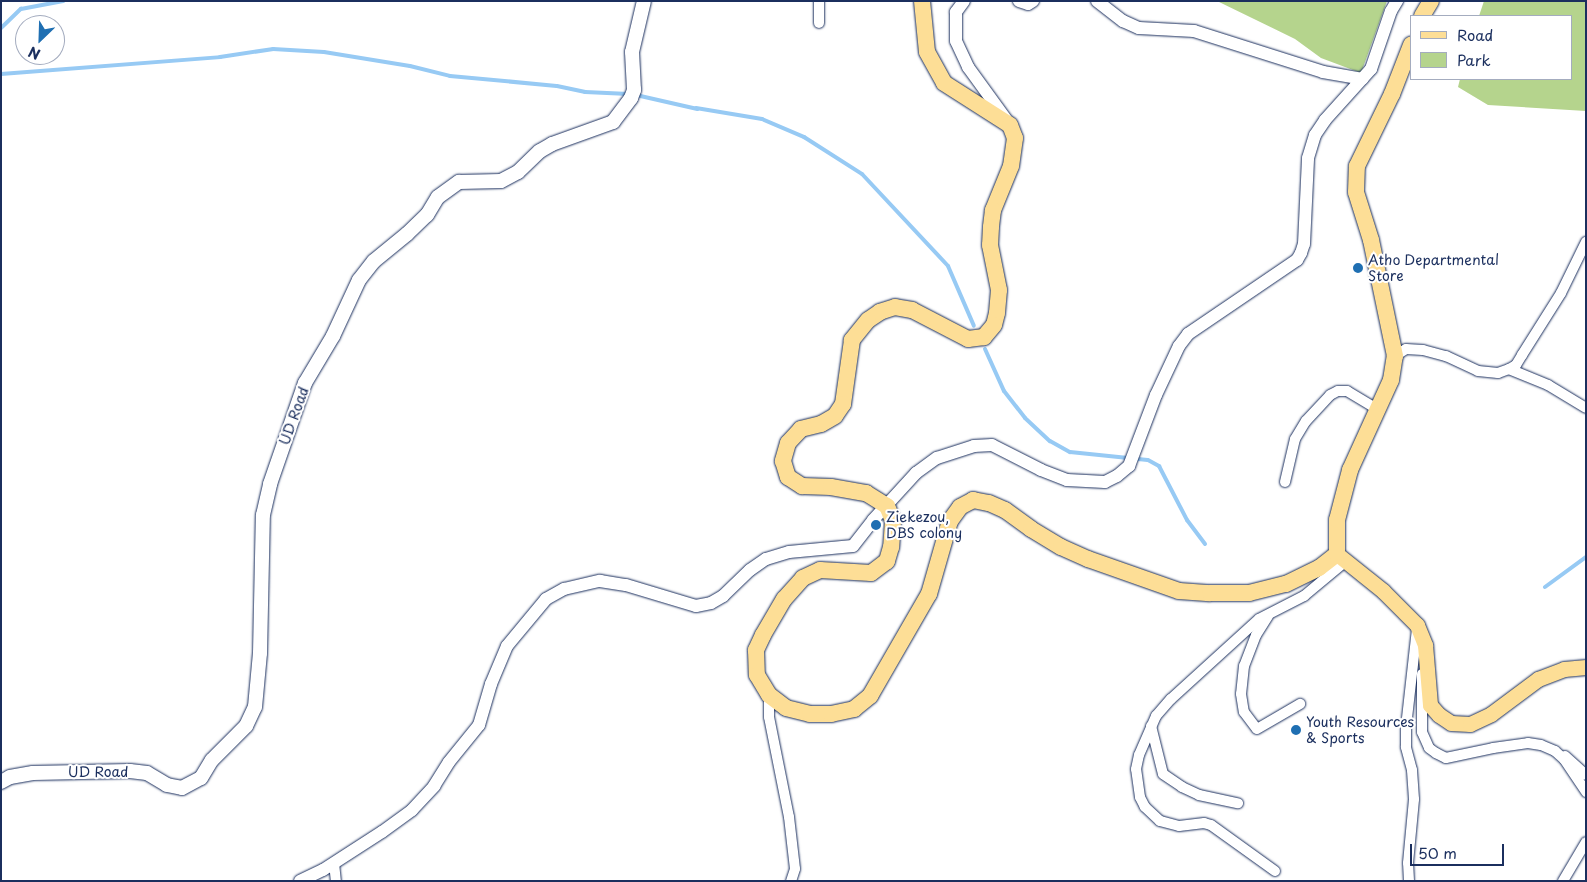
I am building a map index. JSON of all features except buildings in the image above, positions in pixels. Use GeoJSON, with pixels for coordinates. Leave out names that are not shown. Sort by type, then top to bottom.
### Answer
{"type":"FeatureCollection","features":[{"type":"Feature","properties":{"kind":"highway"},"geometry":{"type":"LineString","coordinates":[[922,1],[927,52],[944,83],[1010,125],[1015,138],[1014,150],[993,210],[990,245],[999,290],[994,324],[984,337],[968,339],[912,310],[895,307],[880,312],[868,320],[852,340],[842,404],[835,416],[821,424],[801,429],[788,444],[784,461],[788,477],[802,486],[831,487],[866,493],[887,506],[893,521],[891,547],[887,561],[871,573],[820,570],[802,578],[784,599],[756,650],[757,675],[769,695],[786,708],[810,714],[832,714],[854,709],[870,696],[929,594],[950,521],[960,507],[973,500],[989,502],[1005,510],[1030,529],[1079,555],[1115,570],[1179,591],[1249,593],[1286,584],[1342,557],[1337,520],[1350,470],[1391,380],[1395,356],[1371,240],[1356,192],[1357,166],[1392,94],[1410,48]]}},
{"type":"Feature","properties":{"kind":"highway"},"geometry":{"type":"LineString","coordinates":[[1423,15],[1431,1]]}},
{"type":"Feature","properties":{"kind":"main road","name":"UD Road"},"geometry":{"type":"LineString","coordinates":[[1,782],[10,777],[33,773],[130,771],[147,773],[167,785],[182,788],[200,778],[212,760],[246,726],[255,707],[260,653],[264,515],[270,484],[305,383],[333,336],[359,280],[374,261],[427,215],[438,197],[460,182],[501,181],[518,172],[540,151],[552,144],[613,122],[631,98],[634,90],[632,52],[644,1]]}},
{"type":"Feature","properties":{"kind":"main road"},"geometry":{"type":"LineString","coordinates":[[1342,557],[1397,603],[1417,625],[1425,645],[1430,705],[1439,715],[1452,723],[1470,724],[1491,714],[1538,679],[1564,669],[1586,667]]}},
{"type":"Feature","properties":{"kind":"street"},"geometry":{"type":"LineString","coordinates":[[819,1],[819,23]]}},
{"type":"Feature","properties":{"kind":"street"},"geometry":{"type":"LineString","coordinates":[[964,1],[956,12],[956,41],[968,67],[1010,125]]}},
{"type":"Feature","properties":{"kind":"street"},"geometry":{"type":"LineString","coordinates":[[1019,1],[1028,4],[1033,1]]}},
{"type":"Feature","properties":{"kind":"street"},"geometry":{"type":"LineString","coordinates":[[1096,1],[1123,21],[1139,28],[1194,31],[1323,72],[1362,80]]}},
{"type":"Feature","properties":{"kind":"street"},"geometry":{"type":"LineString","coordinates":[[300,881],[334,863],[382,832],[412,810],[434,786],[449,762],[479,725],[491,684],[507,646],[546,598],[564,589],[600,581],[626,585],[696,606],[711,603],[723,596],[750,570],[766,559],[789,552],[853,546],[873,520],[916,473],[938,458],[984,444],[1004,449],[1041,470],[1067,480],[1105,482],[1117,476],[1129,466],[1156,395],[1179,346],[1188,334],[1297,260],[1304,244],[1308,158],[1315,135],[1325,120],[1370,70],[1391,11],[1397,1]]}},
{"type":"Feature","properties":{"kind":"street"},"geometry":{"type":"LineString","coordinates":[[1395,356],[1406,350],[1423,350],[1446,356],[1478,371],[1498,373],[1516,365],[1561,293],[1586,242]]}},
{"type":"Feature","properties":{"kind":"street"},"geometry":{"type":"LineString","coordinates":[[1509,369],[1548,385],[1586,408]]}},
{"type":"Feature","properties":{"kind":"street"},"geometry":{"type":"LineString","coordinates":[[1285,482],[1295,440],[1306,421],[1330,395],[1338,391],[1347,391],[1377,409]]}},
{"type":"Feature","properties":{"kind":"street"},"geometry":{"type":"LineString","coordinates":[[1275,872],[1211,825],[1204,823],[1179,826],[1160,821],[1145,807],[1140,797],[1136,769],[1139,755],[1151,726],[1171,699],[1259,619],[1304,596],[1342,557]]}},
{"type":"Feature","properties":{"kind":"street"},"geometry":{"type":"LineString","coordinates":[[1270,613],[1256,635],[1244,666],[1241,694],[1244,712],[1257,729],[1300,704]]}},
{"type":"Feature","properties":{"kind":"street"},"geometry":{"type":"LineString","coordinates":[[1409,881],[1408,863],[1414,799],[1412,770],[1406,747],[1406,727],[1417,625]]}},
{"type":"Feature","properties":{"kind":"street"},"geometry":{"type":"LineString","coordinates":[[1425,645],[1420,718],[1422,732],[1429,748],[1446,758],[1528,743],[1541,745],[1570,758],[1586,775]]}},
{"type":"Feature","properties":{"kind":"street"},"geometry":{"type":"LineString","coordinates":[[769,695],[770,726],[789,817],[795,869],[791,881]]}},
{"type":"Feature","properties":{"kind":"street"},"geometry":{"type":"LineString","coordinates":[[1151,726],[1163,774],[1182,788],[1199,795],[1238,803]]}},
{"type":"Feature","properties":{"kind":"street"},"geometry":{"type":"LineString","coordinates":[[1555,751],[1564,760],[1586,792]]}},
{"type":"Feature","properties":{"kind":"street"},"geometry":{"type":"LineString","coordinates":[[1563,881],[1586,842]]}},
{"type":"Feature","properties":{"kind":"street"},"geometry":{"type":"LineString","coordinates":[[334,863],[336,881]]}},
{"type":"Feature","properties":{"kind":"green space"},"geometry":{"type":"Polygon","coordinates":[[[1217,1],[1387,1],[1361,73],[1321,58],[1295,39],[1217,1]]]}},
{"type":"Feature","properties":{"kind":"green space"},"geometry":{"type":"Polygon","coordinates":[[[1484,1],[1586,1],[1586,111],[1488,105],[1458,87],[1460,80],[1572,80],[1572,15],[1479,15],[1484,1]]]}},
{"type":"Feature","properties":{"kind":"waterway"},"geometry":{"type":"LineString","coordinates":[[1,28],[21,9],[63,1]]}},
{"type":"Feature","properties":{"kind":"waterway"},"geometry":{"type":"LineString","coordinates":[[1,74],[220,57],[273,49],[324,52],[410,66],[450,76],[557,86],[585,92],[629,94]]}},
{"type":"Feature","properties":{"kind":"waterway"},"geometry":{"type":"LineString","coordinates":[[636,95],[697,109]]}},
{"type":"Feature","properties":{"kind":"waterway"},"geometry":{"type":"LineString","coordinates":[[696,108],[762,119],[804,137],[862,174],[948,266],[974,326]]}},
{"type":"Feature","properties":{"kind":"waterway"},"geometry":{"type":"LineString","coordinates":[[985,349],[1004,391],[1025,418],[1050,441],[1070,452],[1148,460],[1159,466],[1187,520],[1205,544]]}},
{"type":"Feature","properties":{"kind":"waterway"},"geometry":{"type":"LineString","coordinates":[[1545,587],[1586,557]]}},
{"type":"Feature","properties":{"kind":"place","name":"Atho Departmental Store"},"geometry":{"type":"Point","coordinates":[1358,268]}},
{"type":"Feature","properties":{"kind":"place","name":"Ziekezou, DBS colony"},"geometry":{"type":"Point","coordinates":[876,525]}},
{"type":"Feature","properties":{"kind":"place","name":"Youth Resources & Sports"},"geometry":{"type":"Point","coordinates":[1296,730]}}]}
